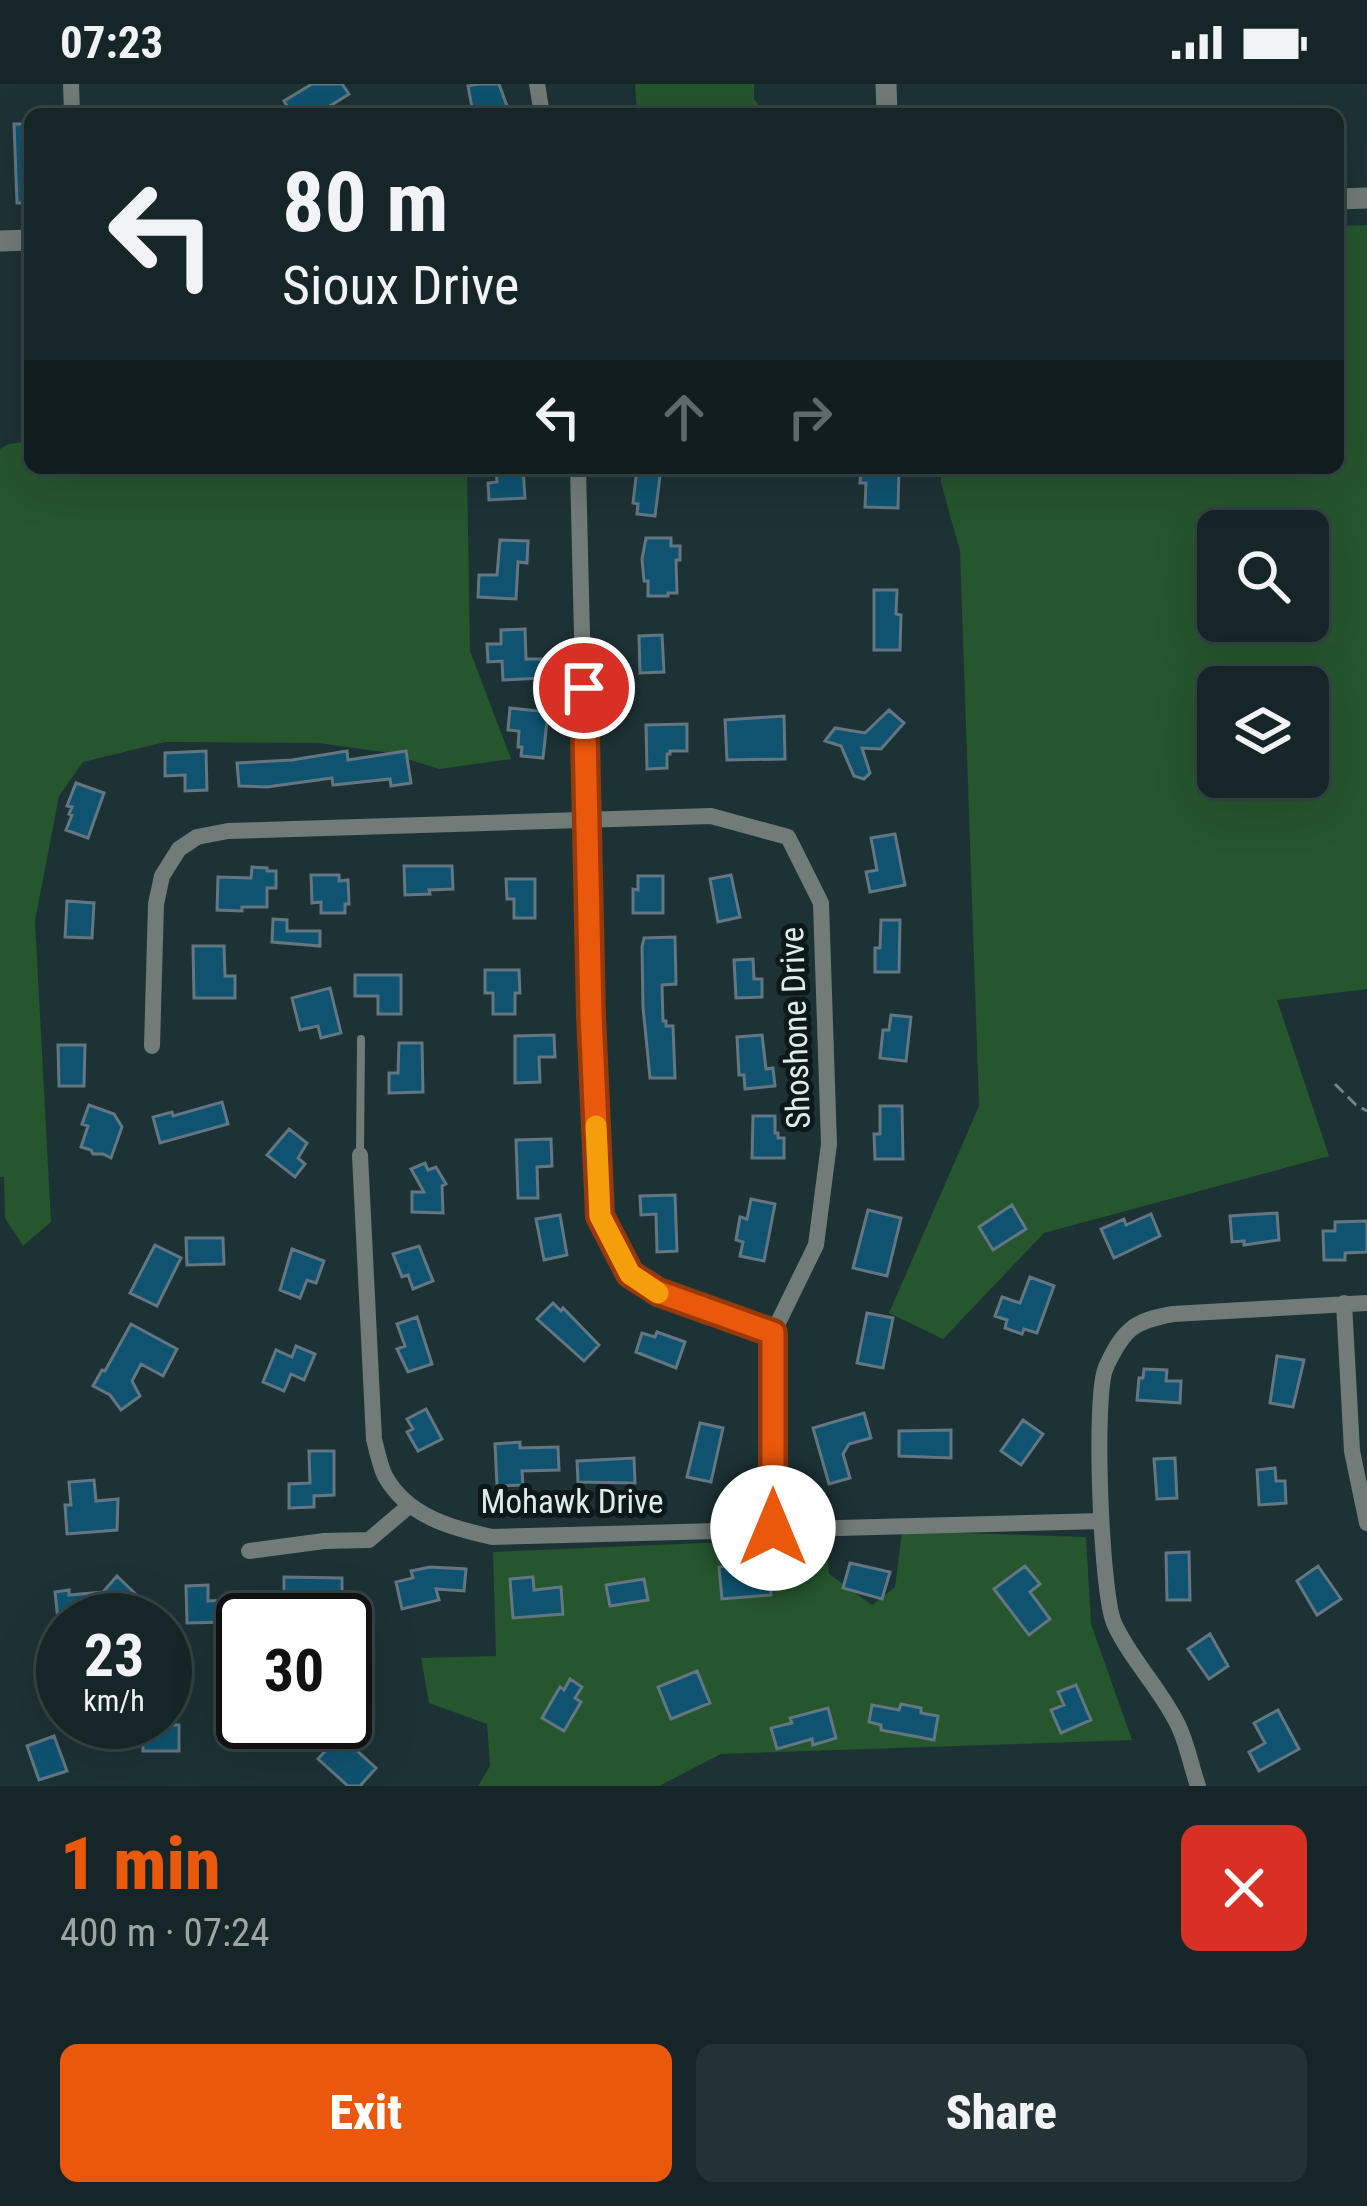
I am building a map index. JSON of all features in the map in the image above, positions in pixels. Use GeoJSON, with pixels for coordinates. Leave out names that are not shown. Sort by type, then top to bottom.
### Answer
{"type":"FeatureCollection","features":[{"type":"Feature","properties":{"kind":"street"},"geometry":{"type":"LineString","coordinates":[[578,474],[600,1216],[630,1274],[658,1292],[773,1333]]}},
{"type":"Feature","properties":{"kind":"street","name":"Shoshone Drive"},"geometry":{"type":"LineString","coordinates":[[152,1046],[156,904],[162,875],[179,849],[197,837],[228,831],[711,816],[788,837],[821,903],[829,1144],[816,1245],[773,1333],[773,1528]]}},
{"type":"Feature","properties":{"kind":"street"},"geometry":{"type":"LineString","coordinates":[[249,1550],[369,1540],[409,1507],[385,1475],[374,1439],[360,1155]]}},
{"type":"Feature","properties":{"kind":"street"},"geometry":{"type":"LineString","coordinates":[[1344,1303],[1352,1451],[1367,1523]]}},
{"type":"Feature","properties":{"kind":"street"},"geometry":{"type":"LineString","coordinates":[[1198,1786],[1178,1726],[1113,1621],[1101,1521],[1103,1372],[1126,1333],[1142,1319],[1367,1303]]}},
{"type":"Feature","properties":{"kind":"street","name":"Mohawk Drive"},"geometry":{"type":"LineString","coordinates":[[409,1507],[454,1528],[493,1537],[1101,1521]]}},
{"type":"Feature","properties":{"kind":"lane"},"geometry":{"type":"LineString","coordinates":[[360,1155],[361,1040]]}},
{"type":"Feature","properties":{"kind":"path"},"geometry":{"type":"LineString","coordinates":[[1335,1084],[1367,1111]]}},
{"type":"Feature","properties":{"kind":"green space"},"geometry":{"type":"Polygon","coordinates":[[[635,84],[754,84],[754,99],[761,108],[637,108],[635,84]]]}},
{"type":"Feature","properties":{"kind":"green space"},"geometry":{"type":"Polygon","coordinates":[[[1367,225],[1367,989],[1277,1000],[1329,1156],[1044,1233],[943,1339],[889,1313],[979,1106],[960,551],[941,474],[1344,474],[1344,226],[1367,225]]]}},
{"type":"Feature","properties":{"kind":"green space"},"geometry":{"type":"Polygon","coordinates":[[[24,442],[24,474],[467,474],[470,651],[511,759],[440,769],[384,752],[318,743],[165,742],[83,762],[59,796],[35,921],[51,1222],[23,1246],[5,1218],[4,1177],[0,1177],[0,449],[24,442]]]}},
{"type":"Feature","properties":{"kind":"green space"},"geometry":{"type":"Polygon","coordinates":[[[902,1531],[1086,1537],[1091,1624],[1132,1740],[721,1754],[659,1786],[478,1786],[490,1766],[487,1724],[429,1703],[421,1658],[496,1656],[493,1552],[825,1538],[829,1574],[872,1605],[895,1587],[902,1531]]]}},
{"type":"Feature","properties":{"kind":"building"},"geometry":{"type":"Polygon","coordinates":[[[312,84],[342,84],[349,94],[327,108],[288,108],[284,101],[312,84]]]}},
{"type":"Feature","properties":{"kind":"building"},"geometry":{"type":"Polygon","coordinates":[[[499,84],[507,106],[472,108],[468,86],[499,84]]]}},
{"type":"Feature","properties":{"kind":"building"},"geometry":{"type":"Polygon","coordinates":[[[14,124],[24,124],[24,203],[17,203],[14,124]]]}},
{"type":"Feature","properties":{"kind":"building"},"geometry":{"type":"Polygon","coordinates":[[[496,474],[523,474],[525,498],[489,500],[488,483],[497,482],[496,474]]]}},
{"type":"Feature","properties":{"kind":"building"},"geometry":{"type":"Polygon","coordinates":[[[636,474],[660,474],[655,516],[637,514],[638,504],[633,503],[636,474]]]}},
{"type":"Feature","properties":{"kind":"building"},"geometry":{"type":"Polygon","coordinates":[[[861,474],[899,474],[898,508],[865,507],[866,483],[860,483],[861,474]]]}},
{"type":"Feature","properties":{"kind":"building"},"geometry":{"type":"Polygon","coordinates":[[[646,538],[671,538],[671,546],[680,546],[677,593],[648,596],[642,559],[646,538]]]}},
{"type":"Feature","properties":{"kind":"building"},"geometry":{"type":"Polygon","coordinates":[[[500,540],[528,541],[527,563],[518,562],[516,599],[478,597],[479,575],[497,575],[500,540]]]}},
{"type":"Feature","properties":{"kind":"building"},"geometry":{"type":"Polygon","coordinates":[[[874,590],[897,590],[900,650],[874,650],[874,590]]]}},
{"type":"Feature","properties":{"kind":"building"},"geometry":{"type":"Polygon","coordinates":[[[525,629],[526,659],[541,659],[542,678],[503,680],[502,661],[488,662],[487,644],[501,644],[501,630],[525,629]]]}},
{"type":"Feature","properties":{"kind":"building"},"geometry":{"type":"Polygon","coordinates":[[[662,635],[664,672],[640,673],[639,636],[662,635]]]}},
{"type":"Feature","properties":{"kind":"building"},"geometry":{"type":"Polygon","coordinates":[[[510,708],[548,712],[543,758],[521,756],[519,731],[508,730],[510,708]]]}},
{"type":"Feature","properties":{"kind":"building"},"geometry":{"type":"Polygon","coordinates":[[[889,710],[904,723],[881,749],[862,748],[870,773],[864,779],[854,776],[841,746],[825,741],[835,728],[865,733],[889,710]]]}},
{"type":"Feature","properties":{"kind":"building"},"geometry":{"type":"Polygon","coordinates":[[[784,716],[785,759],[727,760],[725,720],[784,716]]]}},
{"type":"Feature","properties":{"kind":"building"},"geometry":{"type":"Polygon","coordinates":[[[687,724],[687,751],[670,751],[667,768],[647,769],[646,725],[687,724]]]}},
{"type":"Feature","properties":{"kind":"building"},"geometry":{"type":"Polygon","coordinates":[[[206,751],[207,790],[185,791],[185,775],[165,776],[165,753],[206,751]]]}},
{"type":"Feature","properties":{"kind":"building"},"geometry":{"type":"Polygon","coordinates":[[[347,751],[348,760],[406,751],[411,783],[391,786],[390,779],[333,785],[332,778],[239,786],[237,763],[347,751]]]}},
{"type":"Feature","properties":{"kind":"building"},"geometry":{"type":"Polygon","coordinates":[[[76,783],[104,793],[88,838],[66,830],[72,815],[72,807],[67,806],[76,783]]]}},
{"type":"Feature","properties":{"kind":"building"},"geometry":{"type":"Polygon","coordinates":[[[895,834],[905,885],[870,892],[866,872],[877,870],[871,838],[895,834]]]}},
{"type":"Feature","properties":{"kind":"building"},"geometry":{"type":"Polygon","coordinates":[[[404,866],[452,866],[453,889],[405,895],[404,866]]]}},
{"type":"Feature","properties":{"kind":"building"},"geometry":{"type":"Polygon","coordinates":[[[252,867],[276,871],[276,888],[267,888],[267,907],[217,910],[218,877],[251,878],[252,867]]]}},
{"type":"Feature","properties":{"kind":"building"},"geometry":{"type":"Polygon","coordinates":[[[311,875],[339,875],[339,881],[348,880],[345,913],[321,913],[321,902],[312,903],[311,875]]]}},
{"type":"Feature","properties":{"kind":"building"},"geometry":{"type":"Polygon","coordinates":[[[731,875],[740,917],[718,922],[710,879],[731,875]]]}},
{"type":"Feature","properties":{"kind":"building"},"geometry":{"type":"Polygon","coordinates":[[[638,876],[663,876],[663,913],[633,913],[638,876]]]}},
{"type":"Feature","properties":{"kind":"building"},"geometry":{"type":"Polygon","coordinates":[[[506,879],[535,879],[535,918],[514,918],[514,899],[507,899],[506,879]]]}},
{"type":"Feature","properties":{"kind":"building"},"geometry":{"type":"Polygon","coordinates":[[[67,901],[94,903],[92,938],[65,937],[67,901]]]}},
{"type":"Feature","properties":{"kind":"building"},"geometry":{"type":"Polygon","coordinates":[[[273,919],[287,920],[287,931],[320,931],[320,946],[272,942],[273,919]]]}},
{"type":"Feature","properties":{"kind":"building"},"geometry":{"type":"Polygon","coordinates":[[[881,920],[900,920],[899,972],[875,972],[881,920]]]}},
{"type":"Feature","properties":{"kind":"building"},"geometry":{"type":"Polygon","coordinates":[[[675,937],[676,984],[662,985],[663,1021],[673,1026],[675,1078],[650,1078],[642,947],[644,938],[675,937]]]}},
{"type":"Feature","properties":{"kind":"building"},"geometry":{"type":"Polygon","coordinates":[[[193,946],[224,946],[225,976],[235,976],[235,998],[194,998],[193,946]]]}},
{"type":"Feature","properties":{"kind":"building"},"geometry":{"type":"Polygon","coordinates":[[[753,959],[754,979],[762,979],[762,997],[736,998],[734,960],[753,959]]]}},
{"type":"Feature","properties":{"kind":"building"},"geometry":{"type":"Polygon","coordinates":[[[485,970],[519,970],[515,1014],[493,1014],[493,993],[485,993],[485,970]]]}},
{"type":"Feature","properties":{"kind":"building"},"geometry":{"type":"Polygon","coordinates":[[[355,975],[401,975],[401,1014],[378,1014],[378,996],[355,996],[355,975]]]}},
{"type":"Feature","properties":{"kind":"building"},"geometry":{"type":"Polygon","coordinates":[[[330,988],[341,1033],[321,1038],[318,1026],[300,1030],[292,998],[330,988]]]}},
{"type":"Feature","properties":{"kind":"building"},"geometry":{"type":"Polygon","coordinates":[[[891,1015],[911,1017],[906,1061],[880,1058],[883,1030],[889,1030],[891,1015]]]}},
{"type":"Feature","properties":{"kind":"building"},"geometry":{"type":"Polygon","coordinates":[[[554,1035],[555,1057],[539,1057],[540,1082],[515,1083],[515,1036],[554,1035]]]}},
{"type":"Feature","properties":{"kind":"building"},"geometry":{"type":"Polygon","coordinates":[[[762,1035],[766,1069],[773,1068],[775,1086],[745,1089],[744,1075],[739,1075],[737,1037],[762,1035]]]}},
{"type":"Feature","properties":{"kind":"building"},"geometry":{"type":"Polygon","coordinates":[[[399,1043],[422,1043],[423,1092],[389,1093],[389,1073],[398,1073],[399,1043]]]}},
{"type":"Feature","properties":{"kind":"building"},"geometry":{"type":"Polygon","coordinates":[[[58,1045],[85,1045],[84,1086],[59,1086],[58,1045]]]}},
{"type":"Feature","properties":{"kind":"building"},"geometry":{"type":"Polygon","coordinates":[[[222,1102],[228,1124],[160,1143],[153,1117],[222,1102]]]}},
{"type":"Feature","properties":{"kind":"building"},"geometry":{"type":"Polygon","coordinates":[[[89,1105],[114,1114],[122,1127],[111,1158],[81,1147],[89,1105]]]}},
{"type":"Feature","properties":{"kind":"building"},"geometry":{"type":"Polygon","coordinates":[[[880,1106],[902,1106],[903,1159],[875,1159],[880,1106]]]}},
{"type":"Feature","properties":{"kind":"building"},"geometry":{"type":"Polygon","coordinates":[[[753,1116],[775,1116],[775,1133],[784,1138],[784,1158],[752,1158],[753,1116]]]}},
{"type":"Feature","properties":{"kind":"building"},"geometry":{"type":"Polygon","coordinates":[[[289,1129],[307,1143],[298,1158],[305,1164],[295,1177],[267,1155],[289,1129]]]}},
{"type":"Feature","properties":{"kind":"building"},"geometry":{"type":"Polygon","coordinates":[[[551,1139],[552,1166],[537,1167],[538,1198],[518,1198],[516,1140],[551,1139]]]}},
{"type":"Feature","properties":{"kind":"building"},"geometry":{"type":"Polygon","coordinates":[[[425,1163],[428,1170],[436,1167],[446,1184],[442,1186],[443,1213],[412,1212],[412,1192],[424,1192],[411,1169],[425,1163]]]}},
{"type":"Feature","properties":{"kind":"building"},"geometry":{"type":"Polygon","coordinates":[[[675,1195],[677,1251],[657,1252],[656,1214],[641,1215],[640,1196],[675,1195]]]}},
{"type":"Feature","properties":{"kind":"building"},"geometry":{"type":"Polygon","coordinates":[[[751,1199],[775,1204],[764,1261],[740,1256],[743,1242],[736,1240],[740,1217],[747,1219],[751,1199]]]}},
{"type":"Feature","properties":{"kind":"building"},"geometry":{"type":"Polygon","coordinates":[[[1012,1205],[1026,1229],[993,1250],[979,1227],[1012,1205]]]}},
{"type":"Feature","properties":{"kind":"building"},"geometry":{"type":"Polygon","coordinates":[[[868,1210],[901,1218],[887,1276],[853,1268],[868,1210]]]}},
{"type":"Feature","properties":{"kind":"building"},"geometry":{"type":"Polygon","coordinates":[[[1277,1213],[1279,1240],[1232,1242],[1230,1216],[1277,1213]]]}},
{"type":"Feature","properties":{"kind":"building"},"geometry":{"type":"Polygon","coordinates":[[[1151,1214],[1160,1236],[1114,1258],[1101,1229],[1151,1214]]]}},
{"type":"Feature","properties":{"kind":"building"},"geometry":{"type":"Polygon","coordinates":[[[560,1215],[567,1255],[544,1260],[536,1219],[560,1215]]]}},
{"type":"Feature","properties":{"kind":"building"},"geometry":{"type":"Polygon","coordinates":[[[1367,1221],[1367,1252],[1345,1253],[1345,1260],[1324,1260],[1323,1231],[1335,1231],[1335,1222],[1367,1221]]]}},
{"type":"Feature","properties":{"kind":"building"},"geometry":{"type":"Polygon","coordinates":[[[186,1238],[223,1238],[224,1264],[187,1265],[186,1238]]]}},
{"type":"Feature","properties":{"kind":"building"},"geometry":{"type":"Polygon","coordinates":[[[155,1245],[181,1258],[157,1306],[130,1293],[155,1245]]]}},
{"type":"Feature","properties":{"kind":"building"},"geometry":{"type":"Polygon","coordinates":[[[419,1246],[433,1281],[413,1289],[393,1254],[419,1246]]]}},
{"type":"Feature","properties":{"kind":"building"},"geometry":{"type":"Polygon","coordinates":[[[292,1249],[324,1261],[316,1283],[307,1280],[300,1298],[280,1290],[292,1249]]]}},
{"type":"Feature","properties":{"kind":"building"},"geometry":{"type":"Polygon","coordinates":[[[1030,1277],[1054,1286],[1037,1333],[1024,1329],[1022,1334],[1005,1328],[1007,1320],[995,1316],[1002,1297],[1020,1303],[1030,1277]]]}},
{"type":"Feature","properties":{"kind":"building"},"geometry":{"type":"Polygon","coordinates":[[[553,1303],[599,1345],[584,1361],[537,1319],[553,1303]]]}},
{"type":"Feature","properties":{"kind":"building"},"geometry":{"type":"Polygon","coordinates":[[[867,1313],[893,1318],[883,1368],[857,1363],[867,1313]]]}},
{"type":"Feature","properties":{"kind":"building"},"geometry":{"type":"Polygon","coordinates":[[[417,1317],[432,1364],[408,1372],[397,1349],[405,1346],[397,1324],[417,1317]]]}},
{"type":"Feature","properties":{"kind":"building"},"geometry":{"type":"Polygon","coordinates":[[[131,1324],[177,1349],[163,1376],[141,1364],[132,1381],[140,1396],[121,1410],[110,1395],[93,1386],[131,1324]]]}},
{"type":"Feature","properties":{"kind":"building"},"geometry":{"type":"Polygon","coordinates":[[[657,1332],[685,1342],[676,1368],[636,1352],[642,1333],[655,1337],[657,1332]]]}},
{"type":"Feature","properties":{"kind":"building"},"geometry":{"type":"Polygon","coordinates":[[[296,1346],[315,1354],[304,1380],[291,1374],[284,1391],[263,1382],[276,1350],[292,1357],[296,1346]]]}},
{"type":"Feature","properties":{"kind":"building"},"geometry":{"type":"Polygon","coordinates":[[[1277,1356],[1304,1360],[1293,1407],[1270,1403],[1277,1356]]]}},
{"type":"Feature","properties":{"kind":"building"},"geometry":{"type":"Polygon","coordinates":[[[1144,1369],[1167,1370],[1166,1381],[1181,1381],[1180,1403],[1137,1400],[1144,1369]]]}},
{"type":"Feature","properties":{"kind":"building"},"geometry":{"type":"Polygon","coordinates":[[[426,1409],[442,1439],[418,1451],[407,1432],[413,1429],[407,1419],[426,1409]]]}},
{"type":"Feature","properties":{"kind":"building"},"geometry":{"type":"Polygon","coordinates":[[[864,1413],[871,1438],[849,1444],[843,1454],[850,1478],[829,1484],[813,1428],[864,1413]]]}},
{"type":"Feature","properties":{"kind":"building"},"geometry":{"type":"Polygon","coordinates":[[[1023,1420],[1043,1434],[1021,1465],[1001,1451],[1023,1420]]]}},
{"type":"Feature","properties":{"kind":"building"},"geometry":{"type":"Polygon","coordinates":[[[700,1423],[723,1428],[711,1482],[687,1477],[700,1423]]]}},
{"type":"Feature","properties":{"kind":"building"},"geometry":{"type":"Polygon","coordinates":[[[951,1430],[951,1458],[899,1456],[899,1431],[951,1430]]]}},
{"type":"Feature","properties":{"kind":"building"},"geometry":{"type":"Polygon","coordinates":[[[520,1442],[520,1448],[558,1447],[559,1470],[522,1471],[523,1485],[497,1486],[495,1444],[520,1442]]]}},
{"type":"Feature","properties":{"kind":"building"},"geometry":{"type":"Polygon","coordinates":[[[309,1451],[334,1451],[334,1495],[314,1496],[314,1507],[289,1508],[289,1484],[310,1483],[309,1451]]]}},
{"type":"Feature","properties":{"kind":"building"},"geometry":{"type":"Polygon","coordinates":[[[634,1458],[635,1483],[578,1482],[577,1461],[634,1458]]]}},
{"type":"Feature","properties":{"kind":"building"},"geometry":{"type":"Polygon","coordinates":[[[1175,1458],[1177,1498],[1157,1499],[1154,1459],[1175,1458]]]}},
{"type":"Feature","properties":{"kind":"building"},"geometry":{"type":"Polygon","coordinates":[[[1275,1468],[1276,1481],[1285,1481],[1286,1503],[1259,1505],[1257,1470],[1275,1468]]]}},
{"type":"Feature","properties":{"kind":"building"},"geometry":{"type":"Polygon","coordinates":[[[94,1480],[96,1501],[118,1499],[117,1530],[67,1534],[69,1482],[94,1480]]]}},
{"type":"Feature","properties":{"kind":"building"},"geometry":{"type":"Polygon","coordinates":[[[1189,1552],[1190,1600],[1167,1600],[1166,1553],[1189,1552]]]}},
{"type":"Feature","properties":{"kind":"building"},"geometry":{"type":"Polygon","coordinates":[[[850,1563],[890,1572],[882,1599],[843,1588],[850,1563]]]}},
{"type":"Feature","properties":{"kind":"building"},"geometry":{"type":"Polygon","coordinates":[[[740,1565],[741,1574],[769,1572],[771,1595],[722,1599],[719,1567],[740,1565]]]}},
{"type":"Feature","properties":{"kind":"building"},"geometry":{"type":"Polygon","coordinates":[[[1025,1566],[1040,1584],[1030,1592],[1050,1619],[1029,1635],[994,1589],[1025,1566]]]}},
{"type":"Feature","properties":{"kind":"building"},"geometry":{"type":"Polygon","coordinates":[[[1318,1566],[1341,1599],[1317,1615],[1297,1581],[1318,1566]]]}},
{"type":"Feature","properties":{"kind":"building"},"geometry":{"type":"Polygon","coordinates":[[[466,1569],[464,1591],[436,1589],[439,1600],[402,1609],[396,1582],[413,1578],[411,1571],[466,1569]]]}},
{"type":"Feature","properties":{"kind":"building"},"geometry":{"type":"Polygon","coordinates":[[[117,1576],[135,1593],[92,1593],[103,1592],[117,1576]]]}},
{"type":"Feature","properties":{"kind":"building"},"geometry":{"type":"Polygon","coordinates":[[[284,1577],[342,1578],[342,1593],[284,1593],[284,1577]]]}},
{"type":"Feature","properties":{"kind":"building"},"geometry":{"type":"Polygon","coordinates":[[[533,1577],[534,1590],[561,1587],[563,1614],[513,1618],[510,1579],[533,1577]]]}},
{"type":"Feature","properties":{"kind":"building"},"geometry":{"type":"Polygon","coordinates":[[[644,1579],[648,1600],[610,1606],[606,1585],[644,1579]]]}},
{"type":"Feature","properties":{"kind":"building"},"geometry":{"type":"Polygon","coordinates":[[[208,1585],[208,1601],[216,1601],[216,1622],[192,1623],[192,1593],[186,1593],[186,1586],[208,1585]]]}},
{"type":"Feature","properties":{"kind":"building"},"geometry":{"type":"Polygon","coordinates":[[[1210,1634],[1228,1666],[1209,1679],[1188,1649],[1210,1634]]]}},
{"type":"Feature","properties":{"kind":"building"},"geometry":{"type":"Polygon","coordinates":[[[697,1671],[710,1703],[671,1719],[658,1687],[697,1671]]]}},
{"type":"Feature","properties":{"kind":"building"},"geometry":{"type":"Polygon","coordinates":[[[570,1679],[582,1687],[575,1698],[581,1702],[564,1731],[542,1718],[570,1679]]]}},
{"type":"Feature","properties":{"kind":"building"},"geometry":{"type":"Polygon","coordinates":[[[1076,1685],[1091,1720],[1061,1733],[1051,1710],[1064,1705],[1058,1692],[1076,1685]]]}},
{"type":"Feature","properties":{"kind":"building"},"geometry":{"type":"Polygon","coordinates":[[[901,1704],[938,1716],[934,1740],[881,1730],[881,1725],[869,1722],[872,1705],[899,1710],[901,1704]]]}},
{"type":"Feature","properties":{"kind":"building"},"geometry":{"type":"Polygon","coordinates":[[[828,1708],[836,1738],[777,1749],[771,1728],[828,1708]]]}},
{"type":"Feature","properties":{"kind":"building"},"geometry":{"type":"Polygon","coordinates":[[[1278,1710],[1299,1749],[1259,1771],[1249,1752],[1265,1743],[1254,1723],[1278,1710]]]}},
{"type":"Feature","properties":{"kind":"building"},"geometry":{"type":"Polygon","coordinates":[[[36,1743],[36,1749],[59,1749],[67,1771],[39,1780],[27,1746],[36,1743]]]}},
{"type":"Feature","properties":{"kind":"building"},"geometry":{"type":"Polygon","coordinates":[[[327,1749],[355,1749],[376,1768],[360,1786],[348,1786],[318,1759],[327,1749]]]}},
{"type":"Feature","properties":{"kind":"slow traffic"},"geometry":{"type":"LineString","coordinates":[[596,1126],[600,1216],[630,1274],[658,1293]]}},
{"type":"Feature","properties":{"kind":"route"},"geometry":{"type":"LineString","coordinates":[[584,688],[600,1216],[630,1274],[658,1292],[773,1333],[773,1528]]}}]}
